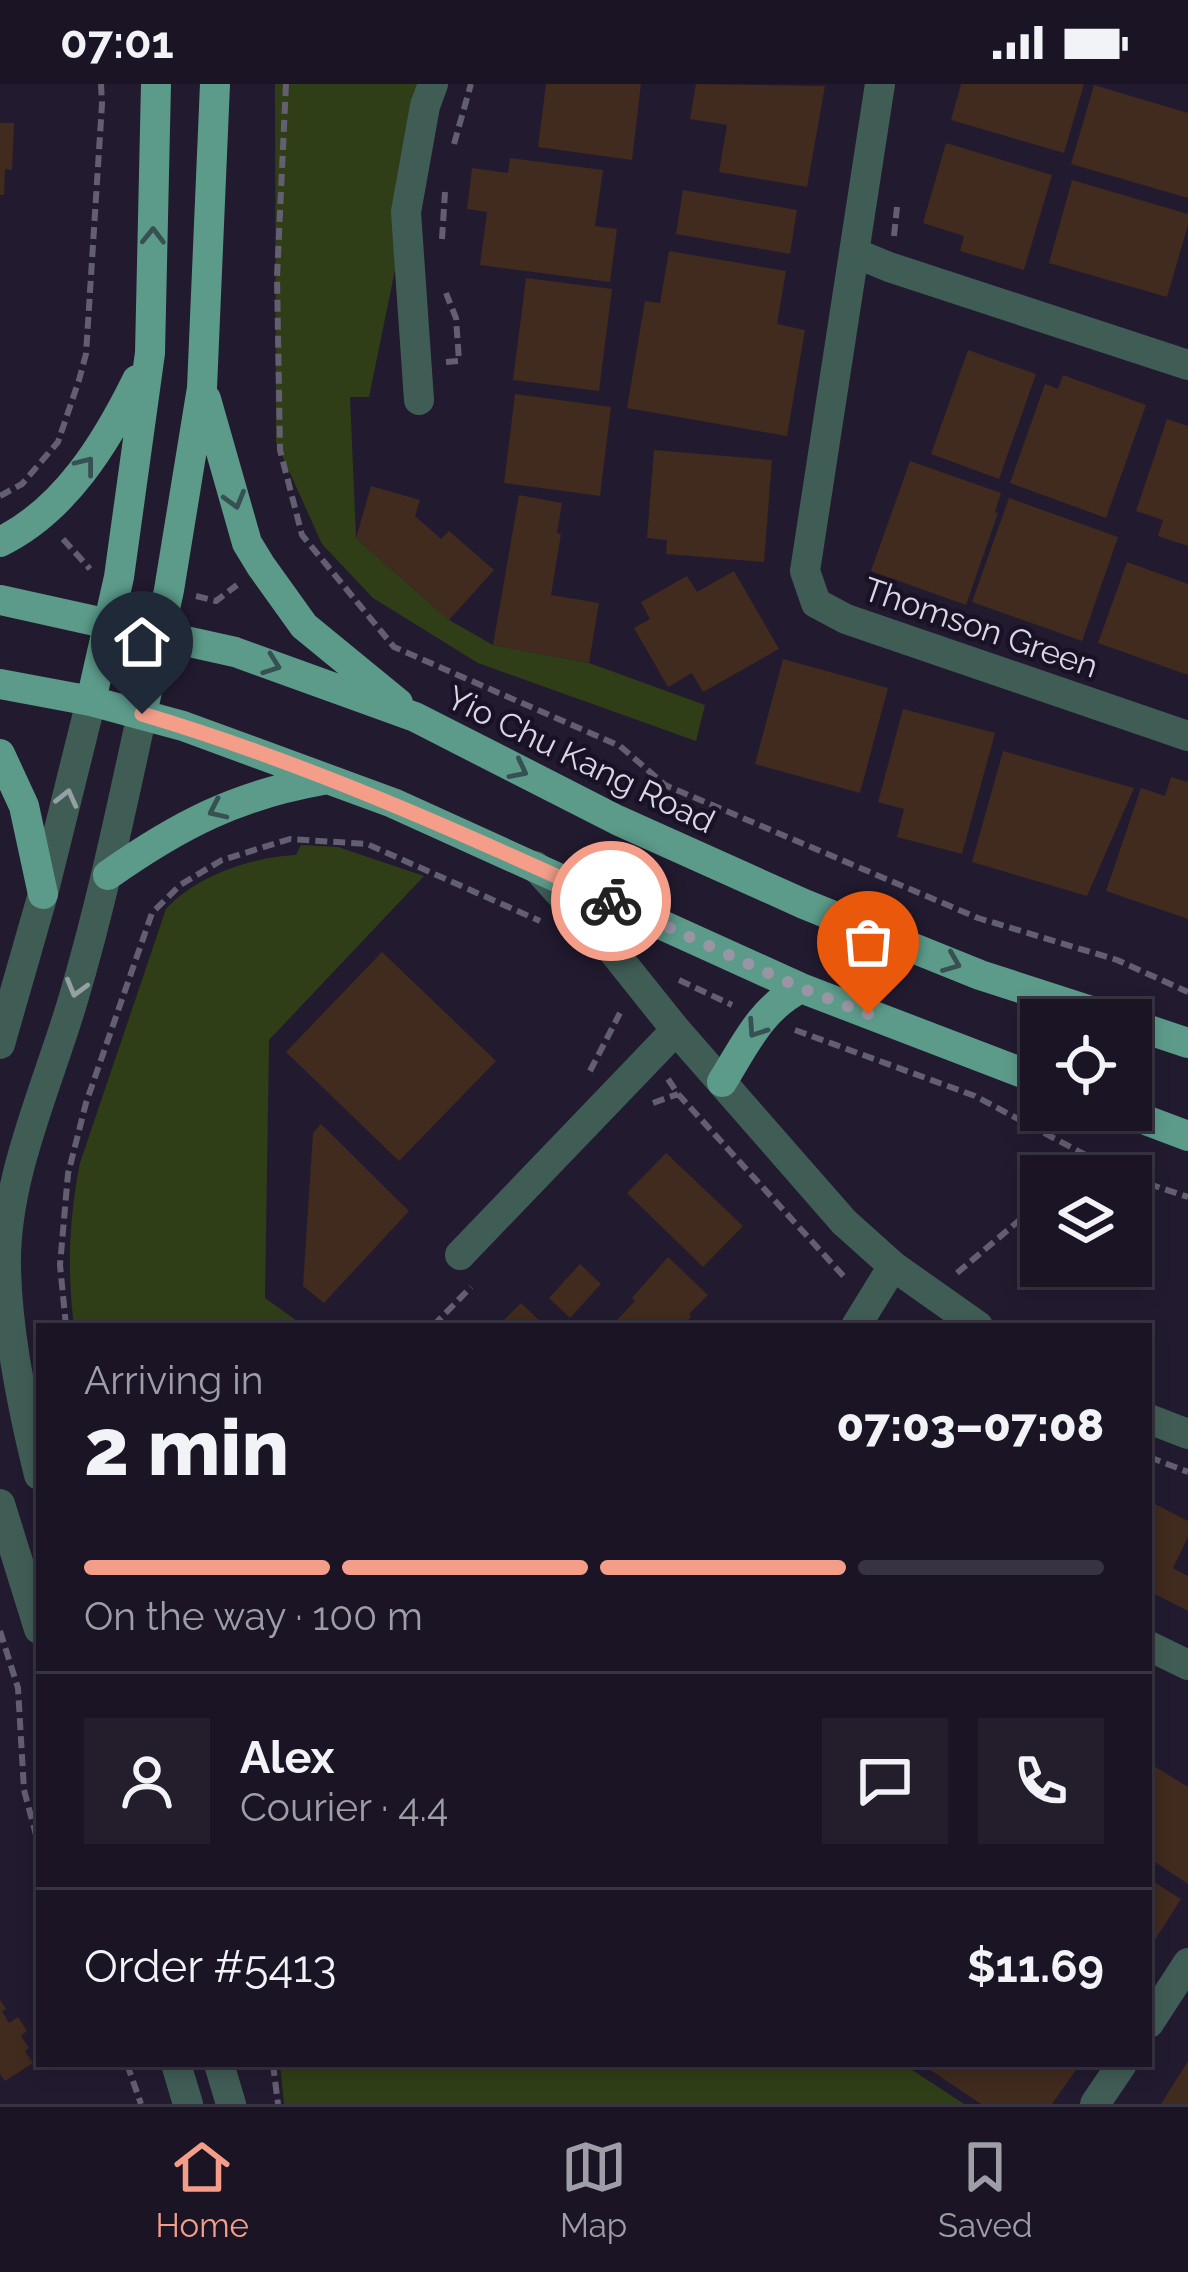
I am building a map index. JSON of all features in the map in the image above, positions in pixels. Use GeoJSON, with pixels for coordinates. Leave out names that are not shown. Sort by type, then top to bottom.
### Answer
{"type":"FeatureCollection","features":[{"type":"Feature","properties":{"kind":"main road"},"geometry":{"type":"LineString","coordinates":[[91,701],[110,623],[150,353],[156,84]]}},
{"type":"Feature","properties":{"kind":"main road"},"geometry":{"type":"LineString","coordinates":[[142,714],[202,388],[215,84]]}},
{"type":"Feature","properties":{"kind":"main road"},"geometry":{"type":"LineString","coordinates":[[0,542],[44,514],[86,466],[115,424],[150,353]]}},
{"type":"Feature","properties":{"kind":"main road"},"geometry":{"type":"LineString","coordinates":[[202,388],[248,543],[261,566],[304,626],[415,717]]}},
{"type":"Feature","properties":{"kind":"main road","name":"Yio Chu Kang Road"},"geometry":{"type":"LineString","coordinates":[[0,600],[235,652],[415,717],[617,820],[804,904],[980,975],[1054,999]]}},
{"type":"Feature","properties":{"kind":"main road"},"geometry":{"type":"LineString","coordinates":[[0,684],[91,701],[183,726],[393,803],[801,988],[1020,1072]]}},
{"type":"Feature","properties":{"kind":"main road"},"geometry":{"type":"LineString","coordinates":[[0,754],[25,806],[43,894]]}},
{"type":"Feature","properties":{"kind":"main road"},"geometry":{"type":"LineString","coordinates":[[108,875],[153,843],[234,802],[329,779]]}},
{"type":"Feature","properties":{"kind":"main road"},"geometry":{"type":"LineString","coordinates":[[722,1082],[762,1018],[778,1000],[801,988]]}},
{"type":"Feature","properties":{"kind":"main road"},"geometry":{"type":"LineString","coordinates":[[1152,1031],[1188,1042]]}},
{"type":"Feature","properties":{"kind":"main road"},"geometry":{"type":"LineString","coordinates":[[1152,1122],[1188,1136]]}},
{"type":"Feature","properties":{"kind":"street"},"geometry":{"type":"LineString","coordinates":[[419,400],[406,212],[433,84]]}},
{"type":"Feature","properties":{"kind":"street","name":"Thomson Green"},"geometry":{"type":"LineString","coordinates":[[880,84],[805,571],[816,603],[846,619],[1188,736]]}},
{"type":"Feature","properties":{"kind":"street"},"geometry":{"type":"LineString","coordinates":[[855,254],[1188,365]]}},
{"type":"Feature","properties":{"kind":"street"},"geometry":{"type":"LineString","coordinates":[[0,1044],[91,701]]}},
{"type":"Feature","properties":{"kind":"street"},"geometry":{"type":"LineString","coordinates":[[36,1465],[10,1380],[6,1264],[14,1186],[108,875],[142,714]]}},
{"type":"Feature","properties":{"kind":"street"},"geometry":{"type":"LineString","coordinates":[[535,866],[844,1222],[893,1266],[973,1323]]}},
{"type":"Feature","properties":{"kind":"street"},"geometry":{"type":"LineString","coordinates":[[460,1255],[676,1030]]}},
{"type":"Feature","properties":{"kind":"street"},"geometry":{"type":"LineString","coordinates":[[858,1323],[893,1266]]}},
{"type":"Feature","properties":{"kind":"street"},"geometry":{"type":"LineString","coordinates":[[1152,1419],[1188,1434]]}},
{"type":"Feature","properties":{"kind":"street"},"geometry":{"type":"LineString","coordinates":[[0,1504],[36,1619]]}},
{"type":"Feature","properties":{"kind":"street"},"geometry":{"type":"LineString","coordinates":[[1152,1647],[1188,1665]]}},
{"type":"Feature","properties":{"kind":"street"},"geometry":{"type":"LineString","coordinates":[[1152,2018],[1188,1963]]}},
{"type":"Feature","properties":{"kind":"street"},"geometry":{"type":"LineString","coordinates":[[177,2067],[188,2104]]}},
{"type":"Feature","properties":{"kind":"street"},"geometry":{"type":"LineString","coordinates":[[220,2067],[232,2104]]}},
{"type":"Feature","properties":{"kind":"street"},"geometry":{"type":"LineString","coordinates":[[1095,2104],[1120,2067]]}},
{"type":"Feature","properties":{"kind":"path"},"geometry":{"type":"LineString","coordinates":[[0,496],[22,484],[58,442],[86,354],[101,84]]}},
{"type":"Feature","properties":{"kind":"path"},"geometry":{"type":"LineString","coordinates":[[286,84],[277,277],[280,450],[302,535],[394,646],[620,746],[665,785],[978,918],[1117,959],[1188,992]]}},
{"type":"Feature","properties":{"kind":"path"},"geometry":{"type":"LineString","coordinates":[[453,147],[471,84]]}},
{"type":"Feature","properties":{"kind":"path"},"geometry":{"type":"LineString","coordinates":[[442,250],[446,188]]}},
{"type":"Feature","properties":{"kind":"path"},"geometry":{"type":"LineString","coordinates":[[418,365],[459,361],[456,318],[442,283]]}},
{"type":"Feature","properties":{"kind":"path"},"geometry":{"type":"LineString","coordinates":[[66,1323],[60,1265],[68,1174],[86,1103],[152,913],[180,885],[222,860]]}},
{"type":"Feature","properties":{"kind":"path"},"geometry":{"type":"LineString","coordinates":[[1152,1185],[1188,1197]]}},
{"type":"Feature","properties":{"kind":"path"},"geometry":{"type":"LineString","coordinates":[[931,1295],[1020,1220]]}},
{"type":"Feature","properties":{"kind":"path"},"geometry":{"type":"LineString","coordinates":[[1152,1458],[1188,1472]]}},
{"type":"Feature","properties":{"kind":"path"},"geometry":{"type":"LineString","coordinates":[[0,1631],[18,1688],[24,1790],[36,1835]]}},
{"type":"Feature","properties":{"kind":"path"},"geometry":{"type":"LineString","coordinates":[[129,2067],[140,2104]]}},
{"type":"Feature","properties":{"kind":"path"},"geometry":{"type":"LineString","coordinates":[[273,2067],[278,2104]]}},
{"type":"Feature","properties":{"kind":"green space"},"geometry":{"type":"Polygon","coordinates":[[[275,84],[433,84],[369,397],[350,397],[356,538],[449,620],[493,645],[589,663],[705,705],[696,741],[478,663],[373,598],[322,544],[276,442],[275,84]]]}},
{"type":"Feature","properties":{"kind":"green space"},"geometry":{"type":"Polygon","coordinates":[[[301,845],[338,847],[424,876],[269,1040],[265,1298],[300,1323],[74,1323],[70,1244],[80,1163],[166,909],[208,878],[243,864],[296,855],[301,845]]]}},
{"type":"Feature","properties":{"kind":"green space"},"geometry":{"type":"Polygon","coordinates":[[[280,2067],[908,2067],[964,2104],[284,2104],[280,2067]]]}},
{"type":"Feature","properties":{"kind":"building"},"geometry":{"type":"Polygon","coordinates":[[[546,84],[641,84],[632,160],[538,147],[546,84]]]}},
{"type":"Feature","properties":{"kind":"building"},"geometry":{"type":"Polygon","coordinates":[[[696,84],[825,86],[807,187],[719,172],[727,125],[690,119],[696,84]]]}},
{"type":"Feature","properties":{"kind":"building"},"geometry":{"type":"Polygon","coordinates":[[[961,84],[1084,84],[1064,153],[951,120],[961,84]]]}},
{"type":"Feature","properties":{"kind":"building"},"geometry":{"type":"Polygon","coordinates":[[[1094,85],[1188,113],[1188,198],[1071,164],[1094,85]]]}},
{"type":"Feature","properties":{"kind":"building"},"geometry":{"type":"Polygon","coordinates":[[[0,123],[14,123],[12,170],[5,169],[4,195],[0,195],[0,123]]]}},
{"type":"Feature","properties":{"kind":"building"},"geometry":{"type":"Polygon","coordinates":[[[946,143],[1052,175],[1024,270],[960,251],[964,236],[923,223],[946,143]]]}},
{"type":"Feature","properties":{"kind":"building"},"geometry":{"type":"Polygon","coordinates":[[[510,158],[603,170],[595,226],[617,229],[610,282],[480,265],[487,212],[467,209],[472,168],[508,173],[510,158]]]}},
{"type":"Feature","properties":{"kind":"building"},"geometry":{"type":"Polygon","coordinates":[[[1072,180],[1188,214],[1167,297],[1049,263],[1072,180]]]}},
{"type":"Feature","properties":{"kind":"building"},"geometry":{"type":"Polygon","coordinates":[[[683,190],[797,210],[790,254],[676,234],[683,190]]]}},
{"type":"Feature","properties":{"kind":"building"},"geometry":{"type":"Polygon","coordinates":[[[669,251],[786,271],[777,324],[805,330],[787,436],[627,408],[645,301],[660,303],[669,251]]]}},
{"type":"Feature","properties":{"kind":"building"},"geometry":{"type":"Polygon","coordinates":[[[526,278],[612,289],[599,391],[513,380],[526,278]]]}},
{"type":"Feature","properties":{"kind":"building"},"geometry":{"type":"Polygon","coordinates":[[[968,350],[1036,374],[999,479],[931,454],[968,350]]]}},
{"type":"Feature","properties":{"kind":"building"},"geometry":{"type":"Polygon","coordinates":[[[1063,375],[1146,405],[1106,518],[1010,483],[1045,384],[1058,389],[1063,375]]]}},
{"type":"Feature","properties":{"kind":"building"},"geometry":{"type":"Polygon","coordinates":[[[515,394],[611,407],[600,496],[504,483],[515,394]]]}},
{"type":"Feature","properties":{"kind":"building"},"geometry":{"type":"Polygon","coordinates":[[[1167,419],[1188,426],[1188,546],[1158,536],[1163,520],[1136,511],[1167,419]]]}},
{"type":"Feature","properties":{"kind":"building"},"geometry":{"type":"Polygon","coordinates":[[[654,450],[772,460],[764,562],[666,554],[667,540],[647,538],[654,450]]]}},
{"type":"Feature","properties":{"kind":"building"},"geometry":{"type":"Polygon","coordinates":[[[910,461],[1001,493],[966,605],[871,571],[910,461]]]}},
{"type":"Feature","properties":{"kind":"building"},"geometry":{"type":"Polygon","coordinates":[[[371,486],[420,500],[415,516],[441,539],[449,531],[494,570],[449,620],[356,538],[371,486]]]}},
{"type":"Feature","properties":{"kind":"building"},"geometry":{"type":"Polygon","coordinates":[[[519,495],[562,503],[551,595],[599,603],[589,663],[493,645],[519,495]]]}},
{"type":"Feature","properties":{"kind":"building"},"geometry":{"type":"Polygon","coordinates":[[[1009,498],[1118,537],[1082,641],[972,602],[1009,498]]]}},
{"type":"Feature","properties":{"kind":"building"},"geometry":{"type":"Polygon","coordinates":[[[1127,562],[1188,584],[1188,675],[1098,643],[1127,562]]]}},
{"type":"Feature","properties":{"kind":"building"},"geometry":{"type":"Polygon","coordinates":[[[734,571],[779,649],[703,692],[692,673],[668,687],[634,628],[650,619],[641,602],[687,576],[697,592],[734,571]]]}},
{"type":"Feature","properties":{"kind":"building"},"geometry":{"type":"Polygon","coordinates":[[[783,659],[888,688],[860,793],[755,764],[783,659]]]}},
{"type":"Feature","properties":{"kind":"building"},"geometry":{"type":"Polygon","coordinates":[[[903,709],[995,733],[962,854],[897,837],[904,809],[878,802],[903,709]]]}},
{"type":"Feature","properties":{"kind":"building"},"geometry":{"type":"Polygon","coordinates":[[[1003,751],[1134,788],[1087,896],[972,862],[1003,751]]]}},
{"type":"Feature","properties":{"kind":"building"},"geometry":{"type":"Polygon","coordinates":[[[1171,777],[1188,782],[1188,919],[1106,891],[1141,788],[1165,796],[1171,777]]]}},
{"type":"Feature","properties":{"kind":"building"},"geometry":{"type":"Polygon","coordinates":[[[382,952],[496,1061],[399,1161],[286,1052],[382,952]]]}},
{"type":"Feature","properties":{"kind":"building"},"geometry":{"type":"Polygon","coordinates":[[[321,1124],[409,1211],[324,1303],[303,1286],[313,1133],[321,1124]]]}},
{"type":"Feature","properties":{"kind":"building"},"geometry":{"type":"Polygon","coordinates":[[[666,1153],[743,1226],[703,1267],[627,1193],[666,1153]]]}},
{"type":"Feature","properties":{"kind":"building"},"geometry":{"type":"Polygon","coordinates":[[[668,1257],[708,1295],[685,1323],[620,1323],[617,1320],[635,1301],[632,1298],[668,1257]]]}},
{"type":"Feature","properties":{"kind":"building"},"geometry":{"type":"Polygon","coordinates":[[[580,1264],[601,1284],[570,1318],[549,1298],[580,1264]]]}},
{"type":"Feature","properties":{"kind":"building"},"geometry":{"type":"Polygon","coordinates":[[[521,1303],[542,1323],[501,1323],[521,1303]]]}},
{"type":"Feature","properties":{"kind":"building"},"geometry":{"type":"Polygon","coordinates":[[[1152,1503],[1188,1521],[1188,1537],[1173,1568],[1188,1576],[1188,1611],[1152,1593],[1152,1503]]]}},
{"type":"Feature","properties":{"kind":"building"},"geometry":{"type":"Polygon","coordinates":[[[1152,1765],[1188,1787],[1188,1884],[1152,1860],[1152,1765]]]}},
{"type":"Feature","properties":{"kind":"building"},"geometry":{"type":"Polygon","coordinates":[[[1152,1881],[1181,1899],[1152,1944],[1152,1881]]]}},
{"type":"Feature","properties":{"kind":"building"},"geometry":{"type":"Polygon","coordinates":[[[0,2000],[9,2023],[18,2017],[27,2031],[21,2036],[33,2063],[5,2081],[0,2074],[0,2000]]]}},
{"type":"Feature","properties":{"kind":"building"},"geometry":{"type":"Polygon","coordinates":[[[1188,2061],[1188,2104],[1161,2104],[1188,2061]]]}},
{"type":"Feature","properties":{"kind":"building"},"geometry":{"type":"Polygon","coordinates":[[[1078,2067],[1052,2104],[981,2104],[929,2069],[1078,2067]]]}},
{"type":"Feature","properties":{"kind":"way so far"},"geometry":{"type":"LineString","coordinates":[[611,901],[868,1014]]}},
{"type":"Feature","properties":{"kind":"route"},"geometry":{"type":"LineString","coordinates":[[142,714],[393,803],[611,901]]}}]}
